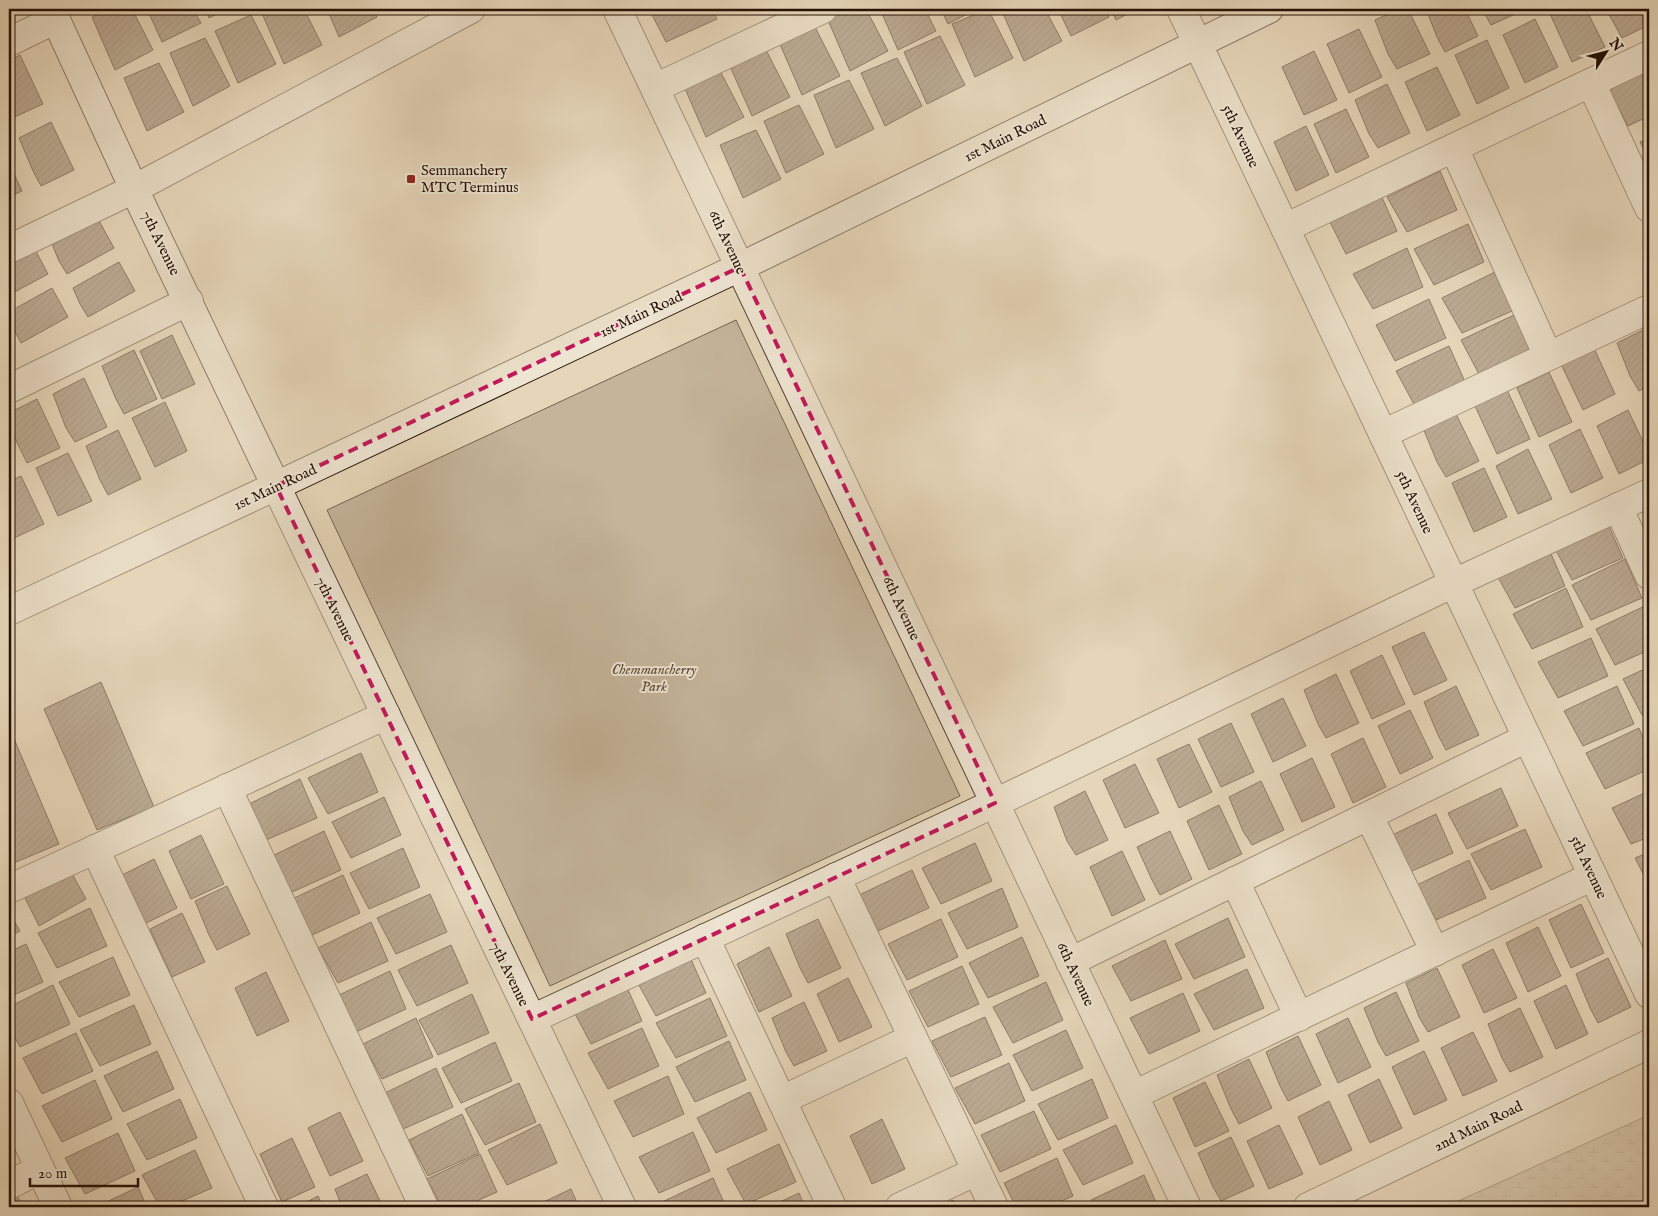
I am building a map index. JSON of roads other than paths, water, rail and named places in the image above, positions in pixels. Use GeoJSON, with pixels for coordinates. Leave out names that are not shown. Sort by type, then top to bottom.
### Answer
{"type":"FeatureCollection","features":[{"type":"Feature","properties":{"kind":"street"},"geometry":{"type":"LineString","coordinates":[[9,249],[134,190],[471,9]]}},
{"type":"Feature","properties":{"kind":"street","name":"6th Avenue"},"geometry":{"type":"LineString","coordinates":[[617,9],[1187,1207]]}},
{"type":"Feature","properties":{"kind":"street"},"geometry":{"type":"LineString","coordinates":[[655,88],[823,9]]}},
{"type":"Feature","properties":{"kind":"street","name":"5th Avenue"},"geometry":{"type":"LineString","coordinates":[[1181,9],[1649,994]]}},
{"type":"Feature","properties":{"kind":"street","name":"1st Main Road"},"geometry":{"type":"LineString","coordinates":[[9,611],[740,267],[1269,9]]}},
{"type":"Feature","properties":{"kind":"street"},"geometry":{"type":"LineString","coordinates":[[9,42],[54,14]]}},
{"type":"Feature","properties":{"kind":"street","name":"7th Avenue"},"geometry":{"type":"LineString","coordinates":[[54,14],[134,190],[189,301],[622,1207]]}},
{"type":"Feature","properties":{"kind":"street"},"geometry":{"type":"LineString","coordinates":[[1285,228],[1649,55]]}},
{"type":"Feature","properties":{"kind":"street"},"geometry":{"type":"LineString","coordinates":[[1590,83],[1649,208]]}},
{"type":"Feature","properties":{"kind":"street"},"geometry":{"type":"LineString","coordinates":[[1454,148],[1548,356]]}},
{"type":"Feature","properties":{"kind":"street"},"geometry":{"type":"LineString","coordinates":[[9,389],[189,301]]}},
{"type":"Feature","properties":{"kind":"street"},"geometry":{"type":"LineString","coordinates":[[1383,434],[1649,309]]}},
{"type":"Feature","properties":{"kind":"street"},"geometry":{"type":"LineString","coordinates":[[532,1019],[995,804],[1454,583],[1649,493]]}},
{"type":"Feature","properties":{"kind":"street"},"geometry":{"type":"LineString","coordinates":[[1618,507],[1649,575]]}},
{"type":"Feature","properties":{"kind":"street"},"geometry":{"type":"LineString","coordinates":[[9,889],[386,715]]}},
{"type":"Feature","properties":{"kind":"street"},"geometry":{"type":"LineString","coordinates":[[1070,962],[1528,738]]}},
{"type":"Feature","properties":{"kind":"street"},"geometry":{"type":"LineString","coordinates":[[227,788],[424,1207]]}},
{"type":"Feature","properties":{"kind":"street"},"geometry":{"type":"LineString","coordinates":[[1369,816],[1435,952]]}},
{"type":"Feature","properties":{"kind":"street"},"geometry":{"type":"LineString","coordinates":[[95,849],[264,1207]]}},
{"type":"Feature","properties":{"kind":"street"},"geometry":{"type":"LineString","coordinates":[[1134,1095],[1593,876]]}},
{"type":"Feature","properties":{"kind":"street"},"geometry":{"type":"LineString","coordinates":[[836,877],[994,1207]]}},
{"type":"Feature","properties":{"kind":"street"},"geometry":{"type":"LineString","coordinates":[[1235,881],[1299,1017]]}},
{"type":"Feature","properties":{"kind":"street"},"geometry":{"type":"LineString","coordinates":[[705,938],[832,1207]]}},
{"type":"Feature","properties":{"kind":"street"},"geometry":{"type":"LineString","coordinates":[[782,1100],[913,1038]]}},
{"type":"Feature","properties":{"kind":"street","name":"2nd Main Road"},"geometry":{"type":"LineString","coordinates":[[1308,1207],[1649,1044]]}},
{"type":"Feature","properties":{"kind":"street"},"geometry":{"type":"LineString","coordinates":[[9,1103],[58,1207]]}},
{"type":"Feature","properties":{"kind":"street"},"geometry":{"type":"LineString","coordinates":[[9,1185],[40,1169]]}},
{"type":"Feature","properties":{"kind":"street"},"geometry":{"type":"LineString","coordinates":[[900,1207],[977,1171]]}},
{"type":"Feature","properties":{"kind":"place","name":"Semmanchery MTC Terminus"},"geometry":{"type":"Point","coordinates":[411,179]}},
{"type":"Feature","properties":{"kind":"park label","name":"Chemmancherry Park"},"geometry":{"type":"Point","coordinates":[654,678]}}]}
